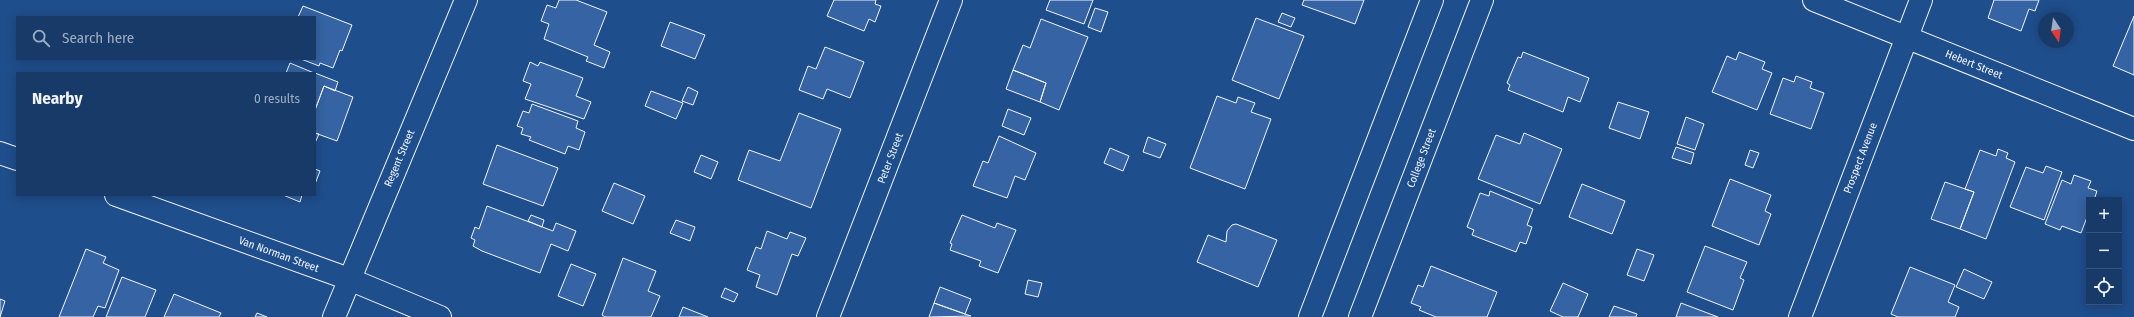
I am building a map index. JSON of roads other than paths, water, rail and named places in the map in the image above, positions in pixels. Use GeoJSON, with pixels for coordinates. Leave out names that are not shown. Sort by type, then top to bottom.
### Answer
{"type":"FeatureCollection","features":[{"type":"Feature","properties":{"kind":"street","name":"Regent Street"},"geometry":{"type":"LineString","coordinates":[[334,317],[466,0]]}},
{"type":"Feature","properties":{"kind":"street","name":"Peter Street"},"geometry":{"type":"LineString","coordinates":[[828,317],[951,0]]}},
{"type":"Feature","properties":{"kind":"street"},"geometry":{"type":"LineString","coordinates":[[1310,317],[1432,0]]}},
{"type":"Feature","properties":{"kind":"street","name":"College Street"},"geometry":{"type":"LineString","coordinates":[[1360,317],[1482,0]]}},
{"type":"Feature","properties":{"kind":"street","name":"Hebert Street"},"geometry":{"type":"LineString","coordinates":[[1814,0],[2134,129]]}},
{"type":"Feature","properties":{"kind":"street","name":"Prospect Avenue"},"geometry":{"type":"LineString","coordinates":[[1800,317],[1921,0]]}},
{"type":"Feature","properties":{"kind":"street"},"geometry":{"type":"LineString","coordinates":[[0,153],[16,159]]}},
{"type":"Feature","properties":{"kind":"street","name":"Van Norman Street"},"geometry":{"type":"LineString","coordinates":[[119,196],[349,279],[440,317]]}}]}
